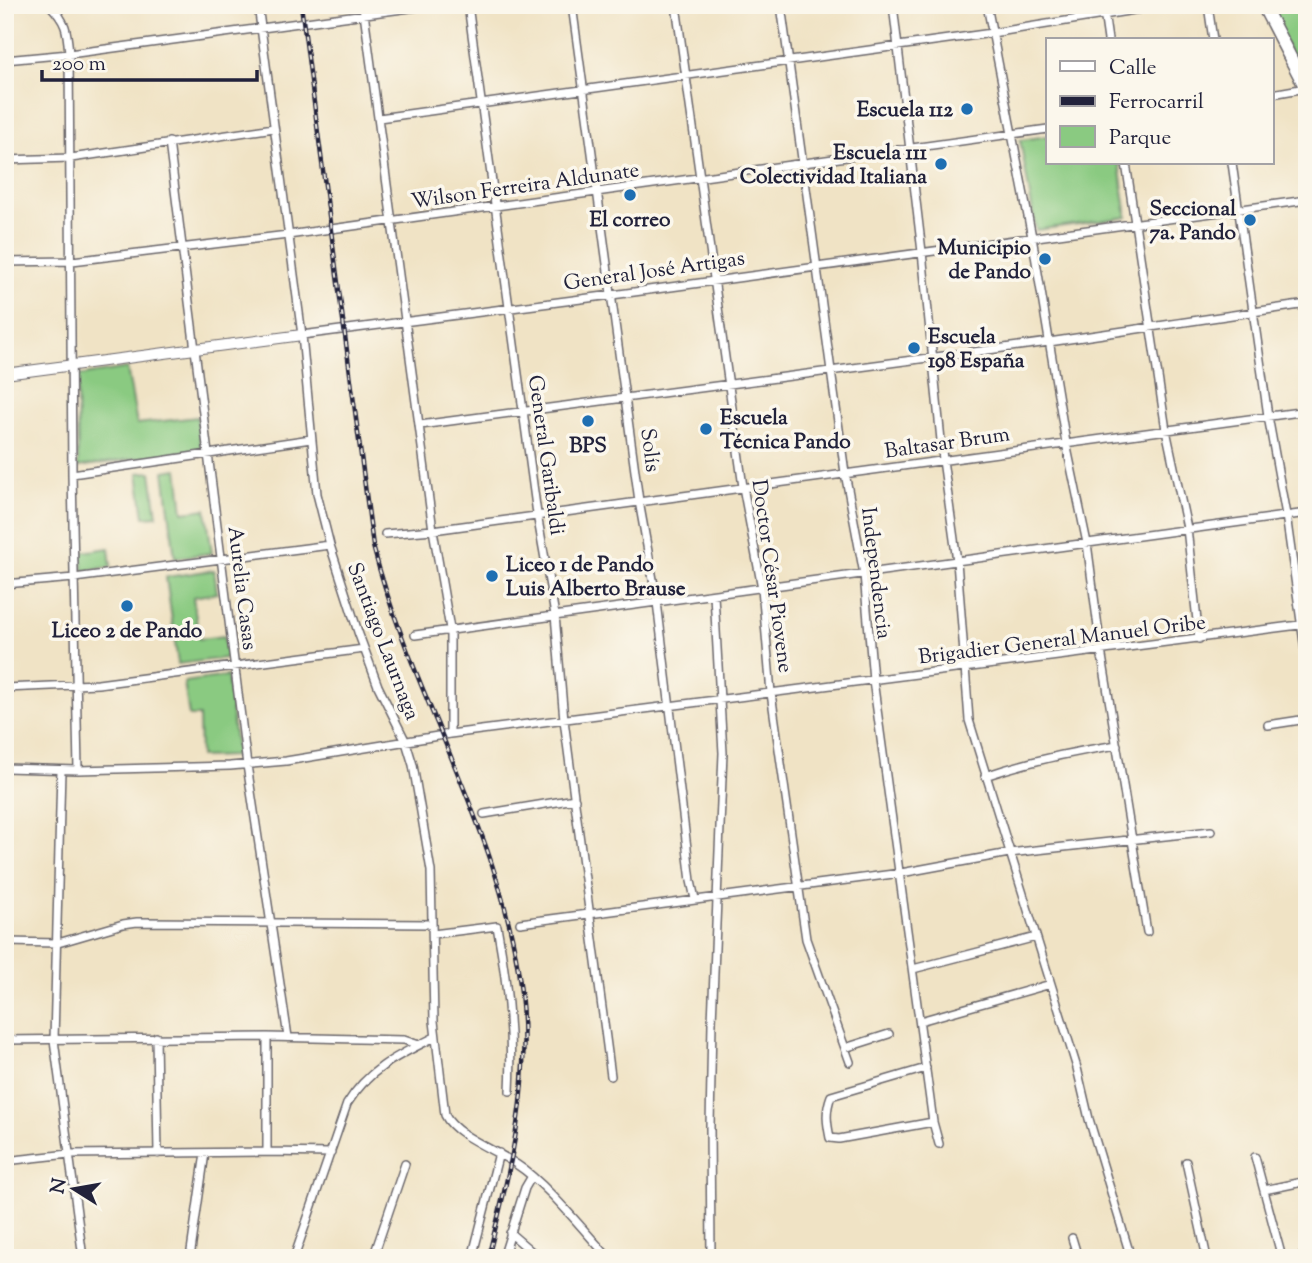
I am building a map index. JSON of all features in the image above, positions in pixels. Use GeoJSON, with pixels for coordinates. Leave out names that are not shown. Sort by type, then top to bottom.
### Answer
{"type":"FeatureCollection","features":[{"type":"Feature","properties":{"kind":"highway"},"geometry":{"type":"LineString","coordinates":[[1263,5],[1306,92]]}},
{"type":"Feature","properties":{"kind":"street"},"geometry":{"type":"LineString","coordinates":[[50,5],[62,18],[68,35],[69,54],[72,474],[78,770]]}},
{"type":"Feature","properties":{"kind":"street","name":"Santiago Laurnaga"},"geometry":{"type":"LineString","coordinates":[[258,5],[302,335],[317,494],[330,545],[364,649],[378,687],[406,742],[413,765],[431,871],[435,1037],[441,1094],[449,1123],[532,1176],[609,1258]]}},
{"type":"Feature","properties":{"kind":"street"},"geometry":{"type":"LineString","coordinates":[[363,5],[433,530],[450,629],[450,734]]}},
{"type":"Feature","properties":{"kind":"street"},"geometry":{"type":"LineString","coordinates":[[5,60],[69,54],[432,5]]}},
{"type":"Feature","properties":{"kind":"street","name":"General Garibaldi"},"geometry":{"type":"LineString","coordinates":[[468,5],[537,514],[555,615],[564,720],[611,1076]]}},
{"type":"Feature","properties":{"kind":"street","name":"Solís"},"geometry":{"type":"LineString","coordinates":[[572,5],[639,501],[657,602],[668,706],[695,899]]}},
{"type":"Feature","properties":{"kind":"street","name":"Doctor César Piovene"},"geometry":{"type":"LineString","coordinates":[[676,5],[743,487],[762,588],[771,693],[808,948],[850,1062]]}},
{"type":"Feature","properties":{"kind":"street","name":"Independencia"},"geometry":{"type":"LineString","coordinates":[[781,5],[845,473],[864,574],[873,680],[933,1122],[939,1144]]}},
{"type":"Feature","properties":{"kind":"street"},"geometry":{"type":"LineString","coordinates":[[893,5],[943,460],[957,561],[969,720],[1051,984],[1131,1258]]}},
{"type":"Feature","properties":{"kind":"street"},"geometry":{"type":"LineString","coordinates":[[987,5],[1032,237],[1066,443],[1087,543],[1101,650],[1147,932]]}},
{"type":"Feature","properties":{"kind":"street"},"geometry":{"type":"LineString","coordinates":[[1103,5],[1108,38]]}},
{"type":"Feature","properties":{"kind":"street"},"geometry":{"type":"LineString","coordinates":[[379,118],[992,33],[1165,5]]}},
{"type":"Feature","properties":{"kind":"street"},"geometry":{"type":"LineString","coordinates":[[1208,5],[1213,38]]}},
{"type":"Feature","properties":{"kind":"street"},"geometry":{"type":"LineString","coordinates":[[1274,94],[1306,92]]}},
{"type":"Feature","properties":{"kind":"street"},"geometry":{"type":"LineString","coordinates":[[5,160],[71,158],[274,128]]}},
{"type":"Feature","properties":{"kind":"street","name":"Wilson Ferreira Aldunate"},"geometry":{"type":"LineString","coordinates":[[5,262],[72,261],[288,235],[1046,129]]}},
{"type":"Feature","properties":{"kind":"street","name":"Aurelia Casas"},"geometry":{"type":"LineString","coordinates":[[169,142],[247,765],[288,1037]]}},
{"type":"Feature","properties":{"kind":"street"},"geometry":{"type":"LineString","coordinates":[[1126,164],[1166,430],[1187,528],[1199,639]]}},
{"type":"Feature","properties":{"kind":"street"},"geometry":{"type":"LineString","coordinates":[[1231,164],[1268,416],[1304,624],[1307,664]]}},
{"type":"Feature","properties":{"kind":"street","name":"General José Artigas"},"geometry":{"type":"LineString","coordinates":[[5,374],[509,309],[1307,200]]}},
{"type":"Feature","properties":{"kind":"street"},"geometry":{"type":"LineString","coordinates":[[419,425],[1049,342],[1307,304]]}},
{"type":"Feature","properties":{"kind":"street","name":"Baltasar Brum"},"geometry":{"type":"LineString","coordinates":[[385,534],[433,530],[1307,411]]}},
{"type":"Feature","properties":{"kind":"street"},"geometry":{"type":"LineString","coordinates":[[72,474],[311,439]]}},
{"type":"Feature","properties":{"kind":"street"},"geometry":{"type":"LineString","coordinates":[[415,635],[1307,513]]}},
{"type":"Feature","properties":{"kind":"street"},"geometry":{"type":"LineString","coordinates":[[5,583],[74,578],[330,545]]}},
{"type":"Feature","properties":{"kind":"street"},"geometry":{"type":"LineString","coordinates":[[711,1258],[709,1126],[723,773],[714,595]]}},
{"type":"Feature","properties":{"kind":"street","name":"Brigadier General Manuel Oribe"},"geometry":{"type":"LineString","coordinates":[[5,768],[78,770],[247,765],[450,734],[1304,624]]}},
{"type":"Feature","properties":{"kind":"street"},"geometry":{"type":"LineString","coordinates":[[5,688],[75,686],[364,649]]}},
{"type":"Feature","properties":{"kind":"street"},"geometry":{"type":"LineString","coordinates":[[1268,725],[1307,719]]}},
{"type":"Feature","properties":{"kind":"street"},"geometry":{"type":"LineString","coordinates":[[985,776],[1055,755],[1117,745]]}},
{"type":"Feature","properties":{"kind":"street"},"geometry":{"type":"LineString","coordinates":[[61,770],[54,1040],[83,1258]]}},
{"type":"Feature","properties":{"kind":"street"},"geometry":{"type":"LineString","coordinates":[[484,814],[575,799]]}},
{"type":"Feature","properties":{"kind":"street"},"geometry":{"type":"LineString","coordinates":[[520,923],[901,873],[1009,853],[1211,831]]}},
{"type":"Feature","properties":{"kind":"street"},"geometry":{"type":"LineString","coordinates":[[5,942],[58,943],[137,922],[432,924]]}},
{"type":"Feature","properties":{"kind":"street"},"geometry":{"type":"LineString","coordinates":[[433,934],[497,926],[508,998],[512,1066],[510,1091]]}},
{"type":"Feature","properties":{"kind":"street"},"geometry":{"type":"LineString","coordinates":[[913,970],[1036,937]]}},
{"type":"Feature","properties":{"kind":"street"},"geometry":{"type":"LineString","coordinates":[[920,1021],[1051,984]]}},
{"type":"Feature","properties":{"kind":"street"},"geometry":{"type":"LineString","coordinates":[[845,1048],[889,1034]]}},
{"type":"Feature","properties":{"kind":"street"},"geometry":{"type":"LineString","coordinates":[[156,1037],[158,1154]]}},
{"type":"Feature","properties":{"kind":"street"},"geometry":{"type":"LineString","coordinates":[[267,1037],[267,1152]]}},
{"type":"Feature","properties":{"kind":"street"},"geometry":{"type":"LineString","coordinates":[[5,1040],[288,1037],[404,1041],[419,1045]]}},
{"type":"Feature","properties":{"kind":"street"},"geometry":{"type":"LineString","coordinates":[[294,1258],[347,1104],[356,1089],[366,1077],[379,1068],[435,1037]]}},
{"type":"Feature","properties":{"kind":"street"},"geometry":{"type":"LineString","coordinates":[[926,1068],[831,1096],[826,1108],[826,1119],[830,1138],[839,1139],[933,1122]]}},
{"type":"Feature","properties":{"kind":"street"},"geometry":{"type":"LineString","coordinates":[[190,1258],[205,1153]]}},
{"type":"Feature","properties":{"kind":"street"},"geometry":{"type":"LineString","coordinates":[[5,1161],[69,1154],[331,1153]]}},
{"type":"Feature","properties":{"kind":"street"},"geometry":{"type":"LineString","coordinates":[[472,1258],[499,1153]]}},
{"type":"Feature","properties":{"kind":"street"},"geometry":{"type":"LineString","coordinates":[[1255,1157],[1282,1258]]}},
{"type":"Feature","properties":{"kind":"street"},"geometry":{"type":"LineString","coordinates":[[1186,1162],[1207,1258]]}},
{"type":"Feature","properties":{"kind":"street"},"geometry":{"type":"LineString","coordinates":[[373,1258],[405,1164]]}},
{"type":"Feature","properties":{"kind":"street"},"geometry":{"type":"LineString","coordinates":[[503,1258],[525,1188],[532,1176]]}},
{"type":"Feature","properties":{"kind":"street"},"geometry":{"type":"LineString","coordinates":[[1264,1190],[1307,1181]]}},
{"type":"Feature","properties":{"kind":"street"},"geometry":{"type":"LineString","coordinates":[[510,1233],[539,1258]]}},
{"type":"Feature","properties":{"kind":"street"},"geometry":{"type":"LineString","coordinates":[[1072,1238],[1077,1258]]}},
{"type":"Feature","properties":{"kind":"street"},"geometry":{"type":"LineString","coordinates":[[1295,1258],[1307,1255]]}},
{"type":"Feature","properties":{"kind":"green space"},"geometry":{"type":"Polygon","coordinates":[[[1265,5],[1307,5],[1307,86],[1265,5]]]}},
{"type":"Feature","properties":{"kind":"green space"},"geometry":{"type":"Polygon","coordinates":[[[1046,136],[1046,164],[1119,164],[1127,217],[1036,230],[1020,140],[1046,136]]]}},
{"type":"Feature","properties":{"kind":"green space"},"geometry":{"type":"Polygon","coordinates":[[[127,368],[137,424],[197,417],[201,449],[78,467],[77,376],[127,368]]]}},
{"type":"Feature","properties":{"kind":"green space"},"geometry":{"type":"Polygon","coordinates":[[[178,469],[183,512],[206,509],[212,553],[175,558],[164,471],[178,469]]]}},
{"type":"Feature","properties":{"kind":"green space"},"geometry":{"type":"Polygon","coordinates":[[[151,472],[157,516],[144,517],[138,473],[151,472]]]}},
{"type":"Feature","properties":{"kind":"green space"},"geometry":{"type":"Polygon","coordinates":[[[109,548],[111,567],[83,571],[82,552],[109,548]]]}},
{"type":"Feature","properties":{"kind":"green space"},"geometry":{"type":"Polygon","coordinates":[[[214,570],[217,593],[193,597],[199,639],[224,636],[226,658],[178,664],[166,577],[214,570]]]}},
{"type":"Feature","properties":{"kind":"green space"},"geometry":{"type":"Polygon","coordinates":[[[227,676],[237,756],[200,757],[199,716],[189,716],[184,682],[227,676]]]}},
{"type":"Feature","properties":{"kind":"railway"},"geometry":{"type":"LineString","coordinates":[[301,5],[373,546],[410,658],[477,822],[496,877],[511,934],[521,992],[521,1094],[511,1158],[488,1258]]}},
{"type":"Feature","properties":{"kind":"place","name":"Escuela 112"},"geometry":{"type":"Point","coordinates":[967,109]}},
{"type":"Feature","properties":{"kind":"place","name":"Escuela 111 Colectividad Italiana"},"geometry":{"type":"Point","coordinates":[941,164]}},
{"type":"Feature","properties":{"kind":"place","name":"El correo"},"geometry":{"type":"Point","coordinates":[630,195]}},
{"type":"Feature","properties":{"kind":"place","name":"Seccional 7a. Pando"},"geometry":{"type":"Point","coordinates":[1250,220]}},
{"type":"Feature","properties":{"kind":"place","name":"Municipio de Pando"},"geometry":{"type":"Point","coordinates":[1045,259]}},
{"type":"Feature","properties":{"kind":"place","name":"Escuela 198 España"},"geometry":{"type":"Point","coordinates":[914,348]}},
{"type":"Feature","properties":{"kind":"place","name":"BPS"},"geometry":{"type":"Point","coordinates":[588,421]}},
{"type":"Feature","properties":{"kind":"place","name":"Escuela Técnica Pando"},"geometry":{"type":"Point","coordinates":[706,429]}},
{"type":"Feature","properties":{"kind":"place","name":"Liceo 1 de Pando Luis Alberto Brause"},"geometry":{"type":"Point","coordinates":[492,576]}},
{"type":"Feature","properties":{"kind":"place","name":"Liceo 2 de Pando"},"geometry":{"type":"Point","coordinates":[127,606]}}]}
